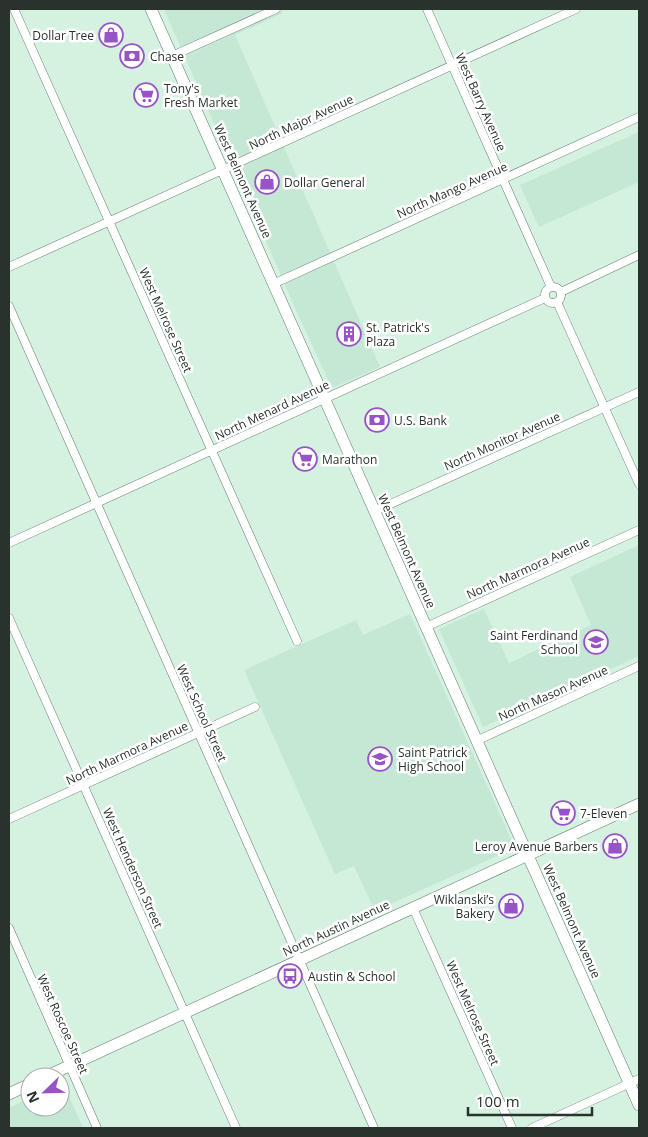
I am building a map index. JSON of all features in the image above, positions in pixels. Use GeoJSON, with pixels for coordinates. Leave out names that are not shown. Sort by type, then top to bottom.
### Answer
{"type":"FeatureCollection","features":[{"type":"Feature","properties":{"kind":"main road","name":"West Belmont Avenue"},"geometry":{"type":"LineString","coordinates":[[151,9],[476,741],[634,1081],[639,1105]]}},
{"type":"Feature","properties":{"kind":"main road","name":"North Austin Avenue"},"geometry":{"type":"LineString","coordinates":[[70,1066],[639,804]]}},
{"type":"Feature","properties":{"kind":"street","name":"West Melrose Street"},"geometry":{"type":"LineString","coordinates":[[14,9],[297,641]]}},
{"type":"Feature","properties":{"kind":"street"},"geometry":{"type":"LineString","coordinates":[[172,56],[276,9]]}},
{"type":"Feature","properties":{"kind":"street","name":"West Barry Avenue"},"geometry":{"type":"LineString","coordinates":[[427,9],[551,287]]}},
{"type":"Feature","properties":{"kind":"street","name":"North Major Avenue"},"geometry":{"type":"LineString","coordinates":[[9,267],[576,9]]}},
{"type":"Feature","properties":{"kind":"street","name":"North Mango Avenue"},"geometry":{"type":"LineString","coordinates":[[273,284],[639,117]]}},
{"type":"Feature","properties":{"kind":"street"},"geometry":{"type":"LineString","coordinates":[[561,292],[639,256]]}},
{"type":"Feature","properties":{"kind":"street"},"geometry":{"type":"LineString","coordinates":[[551,287],[556,287],[561,292],[561,298],[557,302],[549,302],[545,298],[545,293],[551,287]]}},
{"type":"Feature","properties":{"kind":"street","name":"North Menard Avenue"},"geometry":{"type":"LineString","coordinates":[[9,542],[545,298]]}},
{"type":"Feature","properties":{"kind":"street"},"geometry":{"type":"LineString","coordinates":[[557,302],[639,484]]}},
{"type":"Feature","properties":{"kind":"street","name":"West School Street"},"geometry":{"type":"LineString","coordinates":[[9,306],[374,1128]]}},
{"type":"Feature","properties":{"kind":"street","name":"North Monitor Avenue"},"geometry":{"type":"LineString","coordinates":[[375,512],[639,392]]}},
{"type":"Feature","properties":{"kind":"street","name":"North Marmora Avenue"},"geometry":{"type":"LineString","coordinates":[[426,627],[639,530]]}},
{"type":"Feature","properties":{"kind":"street","name":"West Henderson Street"},"geometry":{"type":"LineString","coordinates":[[9,618],[236,1128]]}},
{"type":"Feature","properties":{"kind":"street","name":"North Mason Avenue"},"geometry":{"type":"LineString","coordinates":[[476,741],[639,666]]}},
{"type":"Feature","properties":{"kind":"street","name":"North Marmora Avenue"},"geometry":{"type":"LineString","coordinates":[[9,819],[255,707]]}},
{"type":"Feature","properties":{"kind":"street","name":"West Melrose Street"},"geometry":{"type":"LineString","coordinates":[[413,908],[512,1128]]}},
{"type":"Feature","properties":{"kind":"street","name":"West Roscoe Street"},"geometry":{"type":"LineString","coordinates":[[9,928],[97,1128]]}},
{"type":"Feature","properties":{"kind":"street"},"geometry":{"type":"LineString","coordinates":[[532,1128],[634,1081]]}},
{"type":"Feature","properties":{"kind":"shaded area"},"geometry":{"type":"Polygon","coordinates":[[[164,9],[281,9],[283,13],[235,35],[380,367],[332,388],[164,9]]]}},
{"type":"Feature","properties":{"kind":"shaded area"},"geometry":{"type":"Polygon","coordinates":[[[639,132],[639,182],[539,227],[520,185],[639,132]]]}},
{"type":"Feature","properties":{"kind":"shaded area","name":"Saint Ferdinand School"},"geometry":{"type":"Polygon","coordinates":[[[639,545],[639,656],[483,727],[439,629],[484,609],[509,663],[591,625],[570,577],[639,545]]]}},
{"type":"Feature","properties":{"kind":"shaded area","name":"Saint Patrick High School"},"geometry":{"type":"Polygon","coordinates":[[[410,614],[515,848],[375,911],[354,866],[335,874],[244,670],[356,620],[363,635],[410,614]]]}},
{"type":"Feature","properties":{"kind":"shaded area"},"geometry":{"type":"Polygon","coordinates":[[[70,1099],[83,1128],[9,1128],[9,1108],[20,1103],[20,1117],[70,1117],[70,1099]]]}},
{"type":"Feature","properties":{"kind":"place","name":"Dollar Tree"},"geometry":{"type":"Point","coordinates":[111,35]}},
{"type":"Feature","properties":{"kind":"place","name":"Chase"},"geometry":{"type":"Point","coordinates":[132,56]}},
{"type":"Feature","properties":{"kind":"place","name":"Tony's Fresh Market"},"geometry":{"type":"Point","coordinates":[146,95]}},
{"type":"Feature","properties":{"kind":"place","name":"Dollar General"},"geometry":{"type":"Point","coordinates":[267,182]}},
{"type":"Feature","properties":{"kind":"place","name":"St. Patrick's Plaza"},"geometry":{"type":"Point","coordinates":[349,334]}},
{"type":"Feature","properties":{"kind":"place","name":"U.S. Bank"},"geometry":{"type":"Point","coordinates":[377,420]}},
{"type":"Feature","properties":{"kind":"place","name":"Marathon"},"geometry":{"type":"Point","coordinates":[305,459]}},
{"type":"Feature","properties":{"kind":"place","name":"Saint Ferdinand School"},"geometry":{"type":"Point","coordinates":[596,642]}},
{"type":"Feature","properties":{"kind":"place","name":"Saint Patrick High School"},"geometry":{"type":"Point","coordinates":[380,759]}},
{"type":"Feature","properties":{"kind":"place","name":"7-Eleven"},"geometry":{"type":"Point","coordinates":[563,813]}},
{"type":"Feature","properties":{"kind":"place","name":"Leroy Avenue Barbers"},"geometry":{"type":"Point","coordinates":[615,846]}},
{"type":"Feature","properties":{"kind":"place","name":"Wiklanski’s Bakery"},"geometry":{"type":"Point","coordinates":[511,906]}},
{"type":"Feature","properties":{"kind":"place","name":"Austin & School"},"geometry":{"type":"Point","coordinates":[290,976]}}]}
